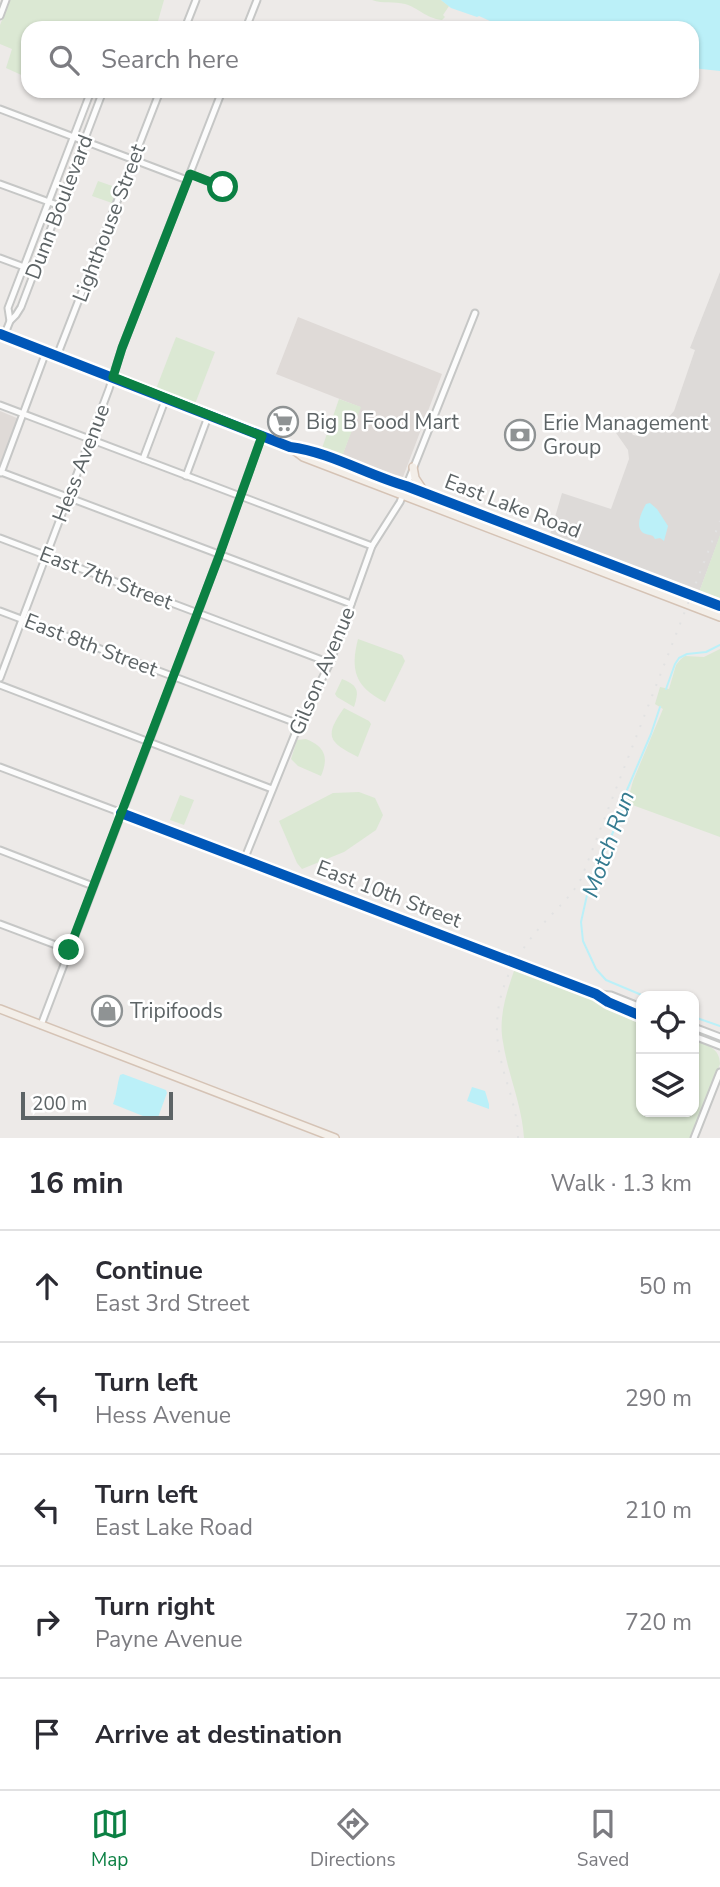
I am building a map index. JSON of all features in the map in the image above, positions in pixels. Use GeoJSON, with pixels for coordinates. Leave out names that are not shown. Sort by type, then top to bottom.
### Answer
{"type":"FeatureCollection","features":[{"type":"Feature","properties":{"kind":"main road","name":"East Lake Road"},"geometry":{"type":"LineString","coordinates":[[2,335],[290,447],[306,449],[425,493],[720,606]]}},
{"type":"Feature","properties":{"kind":"main road","name":"East Lake Road"},"geometry":{"type":"LineString","coordinates":[[290,447],[303,457],[720,617]]}},
{"type":"Feature","properties":{"kind":"main road"},"geometry":{"type":"LineString","coordinates":[[413,467],[415,478],[425,493]]}},
{"type":"Feature","properties":{"kind":"main road"},"geometry":{"type":"LineString","coordinates":[[0,1009],[335,1138]]}},
{"type":"Feature","properties":{"kind":"street"},"geometry":{"type":"LineString","coordinates":[[0,16],[6,0]]}},
{"type":"Feature","properties":{"kind":"street"},"geometry":{"type":"LineString","coordinates":[[188,21],[196,0]]}},
{"type":"Feature","properties":{"kind":"street"},"geometry":{"type":"LineString","coordinates":[[249,21],[257,0]]}},
{"type":"Feature","properties":{"kind":"street","name":"Dunn Boulevard"},"geometry":{"type":"LineString","coordinates":[[10,320],[8,308],[88,98]]}},
{"type":"Feature","properties":{"kind":"street","name":"Dunn Boulevard"},"geometry":{"type":"LineString","coordinates":[[2,335],[10,320],[19,312],[100,98]]}},
{"type":"Feature","properties":{"kind":"street","name":"Lighthouse Street"},"geometry":{"type":"LineString","coordinates":[[57,356],[157,98]]}},
{"type":"Feature","properties":{"kind":"street","name":"Hess Avenue"},"geometry":{"type":"LineString","coordinates":[[0,678],[122,348],[219,98]]}},
{"type":"Feature","properties":{"kind":"street"},"geometry":{"type":"LineString","coordinates":[[0,109],[133,160],[223,187]]}},
{"type":"Feature","properties":{"kind":"street"},"geometry":{"type":"LineString","coordinates":[[0,184],[60,206]]}},
{"type":"Feature","properties":{"kind":"street"},"geometry":{"type":"LineString","coordinates":[[0,258],[35,271]]}},
{"type":"Feature","properties":{"kind":"street","name":"Gilson Avenue"},"geometry":{"type":"LineString","coordinates":[[244,860],[299,724],[330,663],[372,546],[395,511],[475,313]]}},
{"type":"Feature","properties":{"kind":"street"},"geometry":{"type":"LineString","coordinates":[[46,352],[0,473],[351,604]]}},
{"type":"Feature","properties":{"kind":"street"},"geometry":{"type":"LineString","coordinates":[[143,459],[166,398]]}},
{"type":"Feature","properties":{"kind":"street"},"geometry":{"type":"LineString","coordinates":[[0,405],[372,546]]}},
{"type":"Feature","properties":{"kind":"street"},"geometry":{"type":"LineString","coordinates":[[186,476],[209,414]]}},
{"type":"Feature","properties":{"kind":"street"},"geometry":{"type":"LineString","coordinates":[[41,1024],[198,613],[262,436]]}},
{"type":"Feature","properties":{"kind":"street","name":"East 7th Street"},"geometry":{"type":"LineString","coordinates":[[0,538],[330,663]]}},
{"type":"Feature","properties":{"kind":"street","name":"East 8th Street"},"geometry":{"type":"LineString","coordinates":[[0,611],[299,724]]}},
{"type":"Feature","properties":{"kind":"street"},"geometry":{"type":"LineString","coordinates":[[0,685],[272,789]]}},
{"type":"Feature","properties":{"kind":"street","name":"East 10th Street"},"geometry":{"type":"LineString","coordinates":[[0,767],[596,994],[636,1014]]}},
{"type":"Feature","properties":{"kind":"street"},"geometry":{"type":"LineString","coordinates":[[0,850],[93,886]]}},
{"type":"Feature","properties":{"kind":"street"},"geometry":{"type":"LineString","coordinates":[[0,924],[69,950]]}},
{"type":"Feature","properties":{"kind":"street","name":"East 10th Street"},"geometry":{"type":"LineString","coordinates":[[596,994],[611,995],[636,1005]]}},
{"type":"Feature","properties":{"kind":"street"},"geometry":{"type":"LineString","coordinates":[[699,1029],[720,1037]]}},
{"type":"Feature","properties":{"kind":"street"},"geometry":{"type":"LineString","coordinates":[[699,1038],[720,1046]]}},
{"type":"Feature","properties":{"kind":"street"},"geometry":{"type":"LineString","coordinates":[[694,1138],[720,1072]]}},
{"type":"Feature","properties":{"kind":"shaded area"},"geometry":{"type":"Polygon","coordinates":[[[720,272],[720,536],[698,595],[549,538],[562,493],[611,509],[629,459],[628,450],[614,430],[625,423],[633,435],[643,437],[663,424],[674,411],[695,350],[690,348],[720,272]]]}},
{"type":"Feature","properties":{"kind":"shaded area"},"geometry":{"type":"Polygon","coordinates":[[[298,317],[442,374],[403,477],[398,480],[391,478],[341,459],[360,407],[276,374],[298,317]]]}},
{"type":"Feature","properties":{"kind":"shaded area"},"geometry":{"type":"Polygon","coordinates":[[[0,411],[19,419],[0,469],[0,411]]]}},
{"type":"Feature","properties":{"kind":"green space"},"geometry":{"type":"Polygon","coordinates":[[[10,0],[164,0],[158,21],[21,21],[21,75],[6,68],[12,49],[0,44],[0,25],[10,0]]]}},
{"type":"Feature","properties":{"kind":"green space"},"geometry":{"type":"Polygon","coordinates":[[[372,0],[441,0],[449,6],[442,20],[405,4],[372,0]]]}},
{"type":"Feature","properties":{"kind":"green space"},"geometry":{"type":"Polygon","coordinates":[[[98,181],[118,188],[112,203],[92,196],[98,181]]]}},
{"type":"Feature","properties":{"kind":"green space"},"geometry":{"type":"Polygon","coordinates":[[[176,337],[215,352],[195,404],[156,389],[176,337]]]}},
{"type":"Feature","properties":{"kind":"green space"},"geometry":{"type":"Polygon","coordinates":[[[339,399],[361,407],[341,459],[321,451],[339,399]]]}},
{"type":"Feature","properties":{"kind":"green space"},"geometry":{"type":"Polygon","coordinates":[[[720,535],[720,603],[698,595],[720,535]]]}},
{"type":"Feature","properties":{"kind":"green space"},"geometry":{"type":"Polygon","coordinates":[[[358,639],[402,655],[405,661],[385,702],[367,690],[357,677],[355,660],[358,639]]]}},
{"type":"Feature","properties":{"kind":"green space"},"geometry":{"type":"Polygon","coordinates":[[[720,649],[720,837],[627,803],[633,781],[663,709],[655,704],[660,687],[669,689],[676,665],[685,656],[704,657],[720,649]]]}},
{"type":"Feature","properties":{"kind":"green space"},"geometry":{"type":"Polygon","coordinates":[[[342,679],[355,687],[357,697],[354,707],[335,694],[342,679]]]}},
{"type":"Feature","properties":{"kind":"green space"},"geometry":{"type":"Polygon","coordinates":[[[344,708],[371,724],[358,757],[340,747],[332,737],[334,725],[344,708]]]}},
{"type":"Feature","properties":{"kind":"green space"},"geometry":{"type":"Polygon","coordinates":[[[306,739],[324,753],[325,763],[321,776],[298,766],[291,759],[297,740],[306,739]]]}},
{"type":"Feature","properties":{"kind":"green space"},"geometry":{"type":"Polygon","coordinates":[[[359,792],[375,798],[383,815],[376,830],[344,852],[302,869],[279,821],[333,793],[359,792]]]}},
{"type":"Feature","properties":{"kind":"green space"},"geometry":{"type":"Polygon","coordinates":[[[180,795],[194,800],[184,825],[170,820],[180,795]]]}},
{"type":"Feature","properties":{"kind":"green space"},"geometry":{"type":"Polygon","coordinates":[[[515,968],[636,1018],[636,1117],[699,1117],[699,1042],[715,1051],[720,1064],[691,1138],[524,1138],[502,1033],[504,1004],[515,968]]]}},
{"type":"Feature","properties":{"kind":"water"},"geometry":{"type":"Polygon","coordinates":[[[441,0],[720,0],[720,71],[699,69],[699,21],[490,21],[451,8],[441,0]]]}},
{"type":"Feature","properties":{"kind":"water"},"geometry":{"type":"Polygon","coordinates":[[[650,503],[668,526],[664,541],[643,533],[640,529],[641,514],[646,504],[650,503]]]}},
{"type":"Feature","properties":{"kind":"water"},"geometry":{"type":"Polygon","coordinates":[[[120,1075],[166,1090],[157,1120],[113,1104],[120,1075]]]}},
{"type":"Feature","properties":{"kind":"water"},"geometry":{"type":"Polygon","coordinates":[[[472,1087],[485,1091],[489,1109],[467,1101],[472,1087]]]}},
{"type":"Feature","properties":{"kind":"waterway","name":"Motch Run"},"geometry":{"type":"LineString","coordinates":[[666,689],[679,658],[687,654],[706,652],[720,645]]}},
{"type":"Feature","properties":{"kind":"waterway","name":"Motch Run"},"geometry":{"type":"LineString","coordinates":[[636,993],[606,980],[596,969],[583,941],[581,922],[587,895],[660,707]]}},
{"type":"Feature","properties":{"kind":"waterway","name":"Motch Run"},"geometry":{"type":"LineString","coordinates":[[699,1019],[720,1026]]}},
{"type":"Feature","properties":{"kind":"railway"},"geometry":{"type":"LineString","coordinates":[[518,1138],[498,1044],[501,994],[522,950],[581,879],[720,521]]}},
{"type":"Feature","properties":{"kind":"cycle path"},"geometry":{"type":"LineString","coordinates":[[0,334],[290,447],[334,459],[720,606]]}},
{"type":"Feature","properties":{"kind":"cycle path"},"geometry":{"type":"LineString","coordinates":[[121,813],[596,994],[636,1014]]}},
{"type":"Feature","properties":{"kind":"place","name":"Big B Food Mart"},"geometry":{"type":"Point","coordinates":[283,422]}},
{"type":"Feature","properties":{"kind":"place","name":"Erie Management Group"},"geometry":{"type":"Point","coordinates":[520,435]}},
{"type":"Feature","properties":{"kind":"place","name":"Tripifoods"},"geometry":{"type":"Point","coordinates":[107,1011]}},
{"type":"Feature","properties":{"kind":"route"},"geometry":{"type":"LineString","coordinates":[[69,950],[262,436],[113,377],[190,174],[223,187]]}}]}
